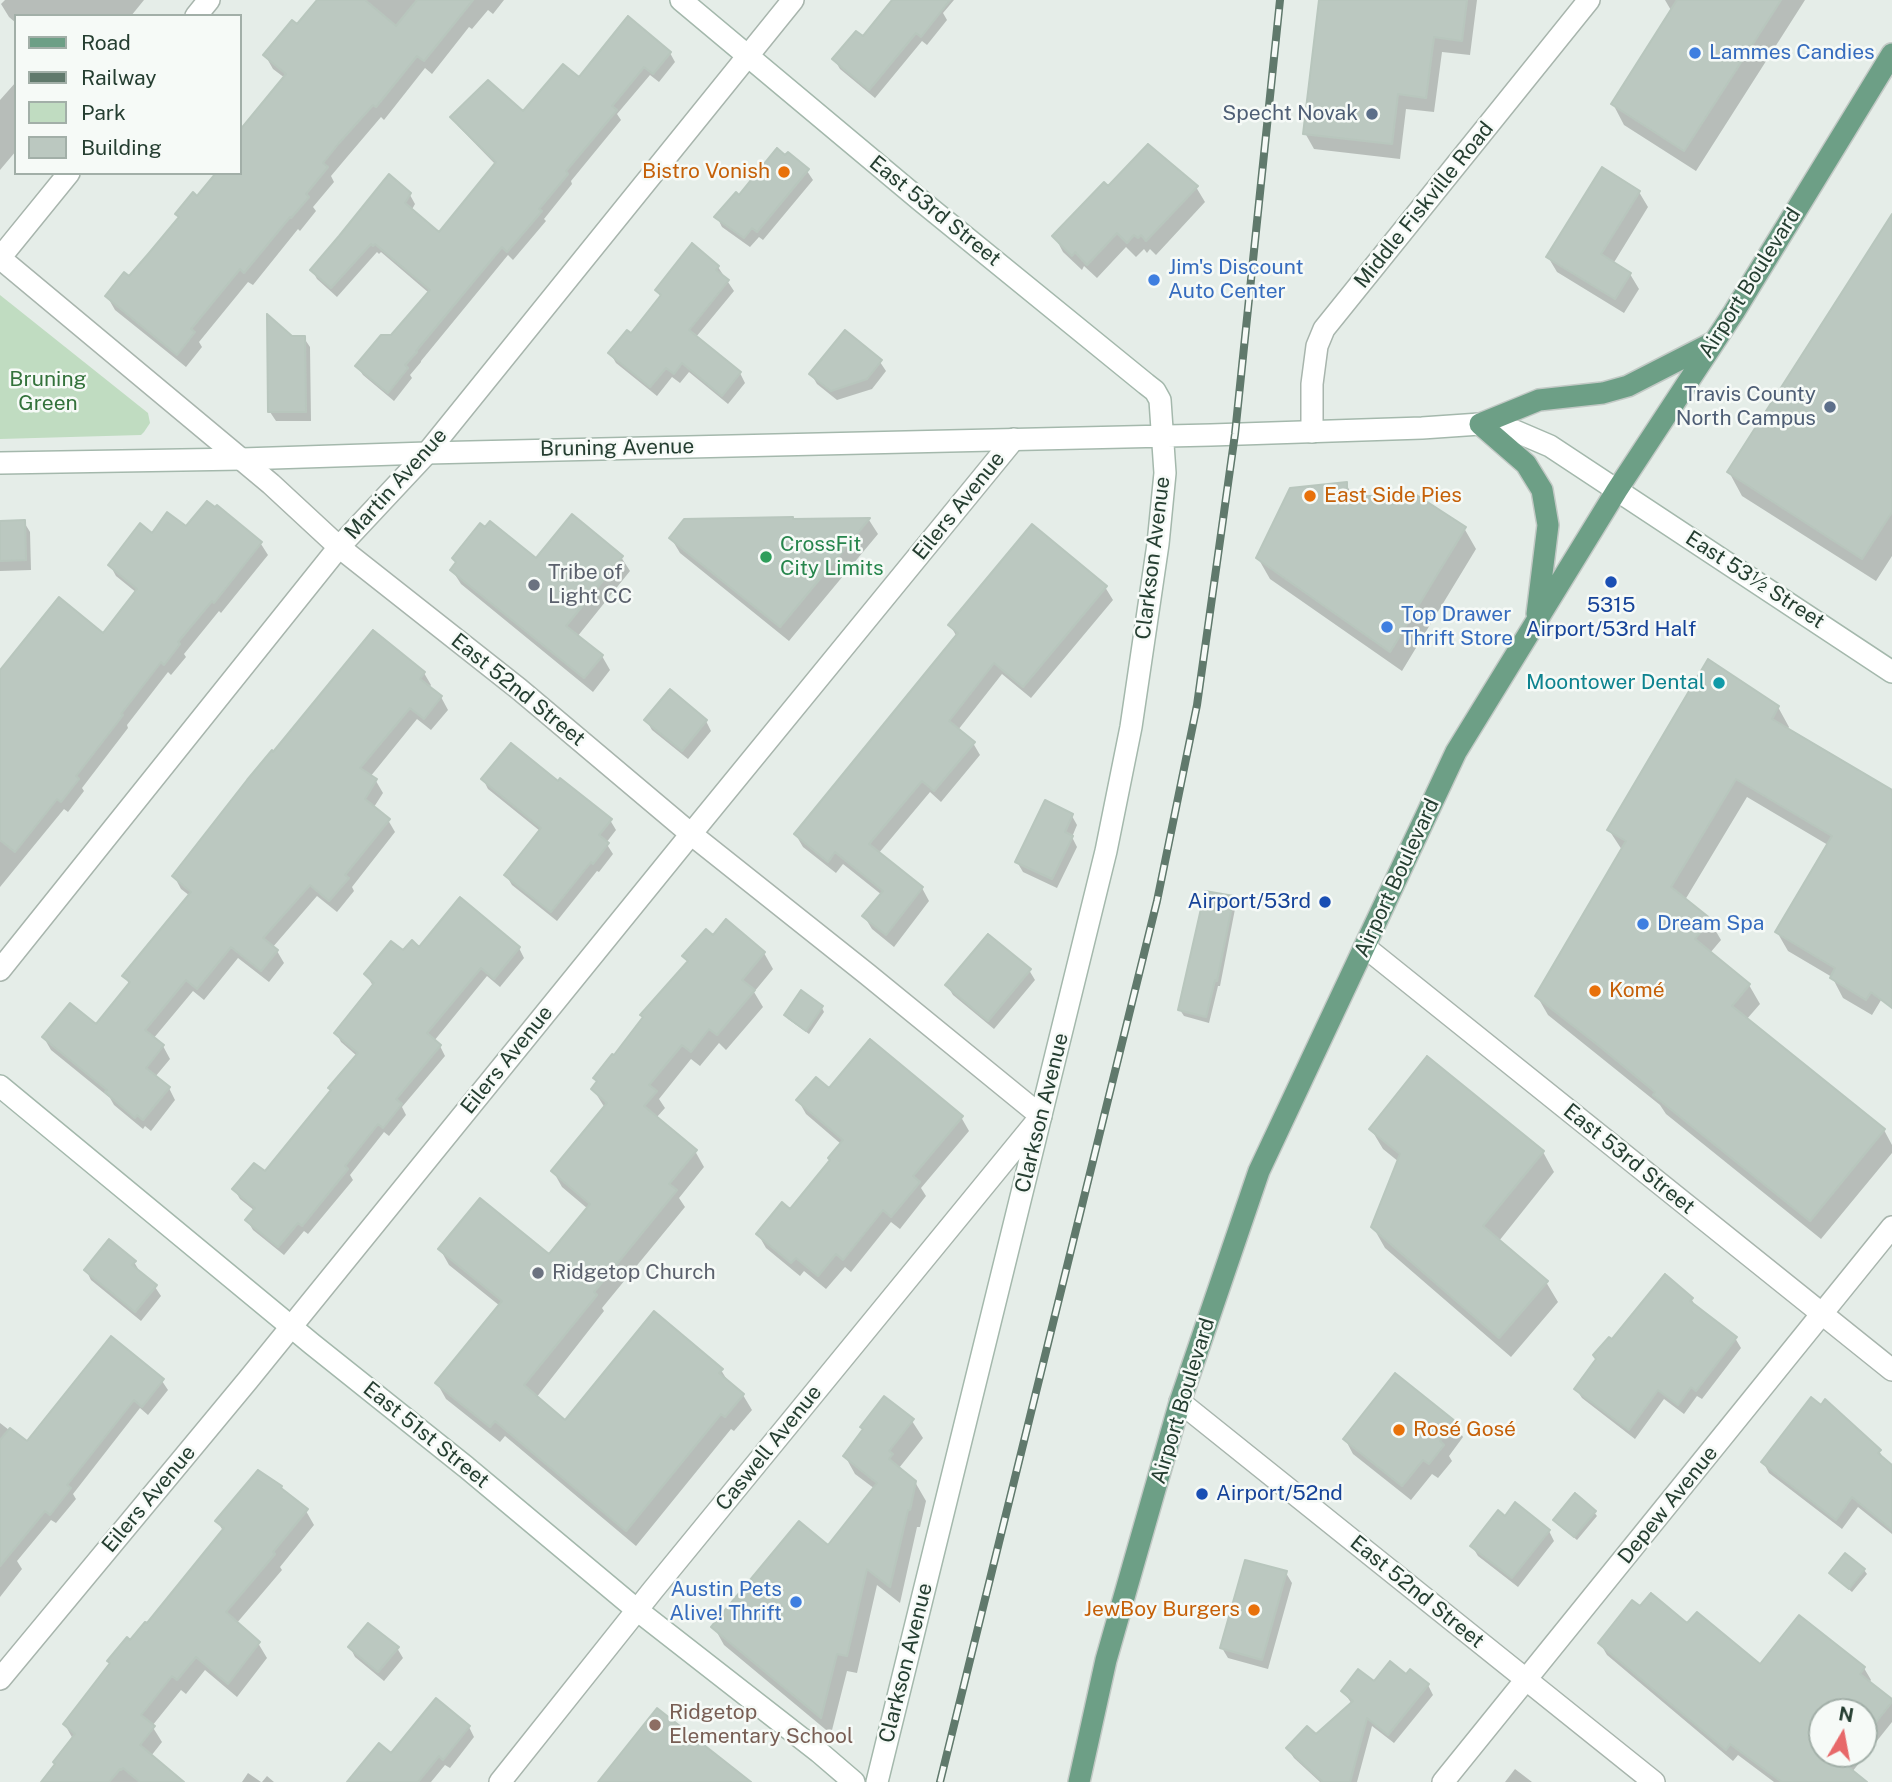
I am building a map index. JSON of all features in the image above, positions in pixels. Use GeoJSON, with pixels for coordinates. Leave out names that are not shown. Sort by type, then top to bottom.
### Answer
{"type":"FeatureCollection","features":[{"type":"Feature","properties":{"kind":"main road","name":"Airport Boulevard"},"geometry":{"type":"LineString","coordinates":[[1079,1782],[1107,1660],[1180,1402],[1259,1171],[1455,752],[1892,54]]}},
{"type":"Feature","properties":{"kind":"main road"},"geometry":{"type":"LineString","coordinates":[[1537,619],[1548,525],[1542,490],[1526,464],[1480,424],[1539,400],[1603,393],[1628,386],[1714,342]]}},
{"type":"Feature","properties":{"kind":"street"},"geometry":{"type":"LineString","coordinates":[[198,14],[209,0]]}},
{"type":"Feature","properties":{"kind":"street","name":"East 53rd Street"},"geometry":{"type":"LineString","coordinates":[[681,0],[920,200],[1155,391],[1160,400],[1162,436]]}},
{"type":"Feature","properties":{"kind":"street","name":"Martin Avenue"},"geometry":{"type":"LineString","coordinates":[[0,970],[340,547],[427,453],[793,0]]}},
{"type":"Feature","properties":{"kind":"street","name":"Middle Fiskville Road"},"geometry":{"type":"LineString","coordinates":[[1312,432],[1312,384],[1317,346],[1324,329],[1589,0]]}},
{"type":"Feature","properties":{"kind":"street"},"geometry":{"type":"LineString","coordinates":[[0,258],[67,175]]}},
{"type":"Feature","properties":{"kind":"street","name":"East 52nd Street"},"geometry":{"type":"LineString","coordinates":[[0,258],[242,459],[340,547],[519,689],[691,834],[1041,1116]]}},
{"type":"Feature","properties":{"kind":"street"},"geometry":{"type":"LineString","coordinates":[[1312,432],[1480,424],[1515,431],[1550,446],[1617,490]]}},
{"type":"Feature","properties":{"kind":"street","name":"Bruning Avenue"},"geometry":{"type":"LineString","coordinates":[[0,463],[1312,432]]}},
{"type":"Feature","properties":{"kind":"street","name":"Clarkson Avenue"},"geometry":{"type":"LineString","coordinates":[[877,1782],[1106,851],[1131,727],[1161,510],[1165,473],[1162,436]]}},
{"type":"Feature","properties":{"kind":"street","name":"Eilers Avenue"},"geometry":{"type":"LineString","coordinates":[[0,1679],[1014,439]]}},
{"type":"Feature","properties":{"kind":"street","name":"East 53½ Street"},"geometry":{"type":"LineString","coordinates":[[1617,490],[1892,671]]}},
{"type":"Feature","properties":{"kind":"street","name":"East 53rd Street"},"geometry":{"type":"LineString","coordinates":[[1365,947],[1892,1370]]}},
{"type":"Feature","properties":{"kind":"street","name":"East 51st Street"},"geometry":{"type":"LineString","coordinates":[[0,1086],[637,1610],[854,1782]]}},
{"type":"Feature","properties":{"kind":"street","name":"Caswell Avenue"},"geometry":{"type":"LineString","coordinates":[[500,1782],[637,1610],[1041,1116]]}},
{"type":"Feature","properties":{"kind":"street","name":"Depew Avenue"},"geometry":{"type":"LineString","coordinates":[[1443,1782],[1892,1227]]}},
{"type":"Feature","properties":{"kind":"street","name":"East 52nd Street"},"geometry":{"type":"LineString","coordinates":[[1180,1402],[1654,1782]]}},
{"type":"Feature","properties":{"kind":"green space","name":"Bruning Green"},"geometry":{"type":"Polygon","coordinates":[[[0,295],[148,413],[150,423],[144,432],[141,435],[0,439],[0,295]]]}},
{"type":"Feature","properties":{"kind":"building"},"geometry":{"type":"Polygon","coordinates":[[[317,0],[365,0],[396,26],[417,0],[473,0],[424,61],[417,56],[376,107],[373,105],[339,143],[323,163],[328,167],[306,194],[309,197],[244,273],[240,269],[191,329],[195,332],[177,355],[105,296],[124,272],[129,276],[149,253],[179,217],[175,214],[193,192],[197,196],[214,175],[242,175],[242,128],[286,74],[263,55],[292,20],[297,24],[317,0]]]}},
{"type":"Feature","properties":{"kind":"building"},"geometry":{"type":"Polygon","coordinates":[[[892,0],[950,0],[921,37],[916,33],[869,90],[832,59],[856,31],[863,36],[892,0]]]}},
{"type":"Feature","properties":{"kind":"building"},"geometry":{"type":"Polygon","coordinates":[[[1319,0],[1467,0],[1462,41],[1434,37],[1426,98],[1398,94],[1392,144],[1303,134],[1319,0]]]}},
{"type":"Feature","properties":{"kind":"building","name":"Lammes Candies"},"geometry":{"type":"Polygon","coordinates":[[[1677,0],[1781,0],[1684,151],[1611,104],[1677,0]]]}},
{"type":"Feature","properties":{"kind":"building"},"geometry":{"type":"Polygon","coordinates":[[[628,16],[671,52],[653,74],[644,67],[612,106],[617,110],[566,171],[568,174],[539,209],[542,211],[507,252],[502,247],[405,365],[408,368],[388,393],[355,366],[381,335],[391,335],[430,290],[375,244],[371,244],[331,288],[310,270],[389,174],[411,193],[405,203],[439,232],[496,162],[450,117],[488,80],[523,111],[563,64],[579,77],[628,16]]]}},
{"type":"Feature","properties":{"kind":"building"},"geometry":{"type":"Polygon","coordinates":[[[1148,144],[1198,186],[1146,241],[1141,235],[1138,238],[1134,235],[1127,243],[1117,233],[1087,265],[1075,252],[1072,256],[1052,236],[1104,182],[1108,186],[1148,144]]]}},
{"type":"Feature","properties":{"kind":"building"},"geometry":{"type":"Polygon","coordinates":[[[777,148],[785,155],[788,152],[809,169],[757,232],[752,228],[744,238],[714,217],[736,192],[739,195],[777,148]]]}},
{"type":"Feature","properties":{"kind":"building"},"geometry":{"type":"Polygon","coordinates":[[[1602,167],[1640,191],[1601,254],[1631,273],[1615,299],[1546,257],[1602,167]]]}},
{"type":"Feature","properties":{"kind":"building","name":"Travis County North Campus"},"geometry":{"type":"Polygon","coordinates":[[[1892,214],[1892,512],[1862,559],[1727,472],[1892,214]]]}},
{"type":"Feature","properties":{"kind":"building"},"geometry":{"type":"Polygon","coordinates":[[[692,243],[719,266],[716,270],[729,280],[689,330],[741,372],[722,396],[682,363],[674,374],[666,368],[650,387],[608,353],[627,330],[631,333],[661,295],[655,290],[692,243]]]}},
{"type":"Feature","properties":{"kind":"building"},"geometry":{"type":"Polygon","coordinates":[[[267,314],[292,336],[305,336],[306,412],[268,412],[267,314]]]}},
{"type":"Feature","properties":{"kind":"building"},"geometry":{"type":"Polygon","coordinates":[[[845,330],[882,360],[867,379],[831,391],[809,374],[845,330]]]}},
{"type":"Feature","properties":{"kind":"building"},"geometry":{"type":"Polygon","coordinates":[[[1347,482],[1347,497],[1415,494],[1466,527],[1390,652],[1256,558],[1290,488],[1347,482]]]}},
{"type":"Feature","properties":{"kind":"building"},"geometry":{"type":"Polygon","coordinates":[[[207,501],[215,507],[217,505],[262,542],[214,603],[212,601],[178,642],[180,644],[164,665],[161,662],[76,776],[79,779],[61,802],[57,799],[15,852],[0,840],[0,670],[59,597],[103,633],[137,589],[108,565],[140,523],[152,533],[167,512],[186,526],[207,501]]]}},
{"type":"Feature","properties":{"kind":"building","name":"Tribe of Light CC"},"geometry":{"type":"Polygon","coordinates":[[[572,514],[623,556],[566,626],[603,655],[584,678],[450,570],[456,562],[452,558],[480,523],[485,527],[490,521],[536,558],[572,514]]]}},
{"type":"Feature","properties":{"kind":"building","name":"CrossFit City Limits"},"geometry":{"type":"Polygon","coordinates":[[[870,518],[780,627],[669,538],[684,519],[870,518]]]}},
{"type":"Feature","properties":{"kind":"building"},"geometry":{"type":"Polygon","coordinates":[[[25,520],[26,560],[0,561],[0,521],[25,520]]]}},
{"type":"Feature","properties":{"kind":"building"},"geometry":{"type":"Polygon","coordinates":[[[1032,524],[1107,586],[1023,687],[994,663],[949,721],[975,742],[934,791],[922,781],[869,844],[923,887],[886,935],[862,916],[883,891],[835,852],[828,862],[794,834],[958,633],[948,625],[1032,524]]]}},
{"type":"Feature","properties":{"kind":"building"},"geometry":{"type":"Polygon","coordinates":[[[373,630],[425,672],[420,679],[442,696],[424,719],[410,708],[360,768],[377,779],[365,799],[390,819],[345,875],[349,878],[329,901],[310,885],[263,938],[278,950],[261,971],[231,947],[197,989],[186,980],[145,1030],[164,1045],[146,1068],[170,1087],[143,1120],[137,1115],[135,1118],[105,1092],[107,1090],[42,1037],[70,1003],[96,1024],[130,982],[122,976],[191,892],[172,876],[247,780],[373,630]]]}},
{"type":"Feature","properties":{"kind":"building"},"geometry":{"type":"Polygon","coordinates":[[[1708,659],[1779,706],[1772,719],[1892,790],[1892,1008],[1871,992],[1866,1000],[1830,978],[1835,968],[1775,932],[1832,836],[1736,779],[1671,887],[1711,919],[1695,939],[1750,984],[1732,1006],[1885,1129],[1810,1221],[1535,996],[1626,841],[1607,830],[1708,659]]]}},
{"type":"Feature","properties":{"kind":"building"},"geometry":{"type":"Polygon","coordinates":[[[670,689],[707,720],[682,751],[644,720],[670,689]]]}},
{"type":"Feature","properties":{"kind":"building"},"geometry":{"type":"Polygon","coordinates":[[[511,743],[558,781],[560,778],[612,819],[599,835],[609,843],[551,912],[504,875],[541,828],[481,779],[511,743]]]}},
{"type":"Feature","properties":{"kind":"building"},"geometry":{"type":"Polygon","coordinates":[[[1045,800],[1073,814],[1065,832],[1073,836],[1052,879],[1015,862],[1045,800]]]}},
{"type":"Feature","properties":{"kind":"building"},"geometry":{"type":"Polygon","coordinates":[[[1205,891],[1234,896],[1217,981],[1215,980],[1206,1017],[1178,1010],[1205,891]]]}},
{"type":"Feature","properties":{"kind":"building"},"geometry":{"type":"Polygon","coordinates":[[[460,897],[520,947],[494,979],[481,968],[427,1033],[441,1045],[396,1099],[402,1104],[383,1128],[378,1124],[345,1166],[348,1169],[302,1226],[298,1223],[278,1247],[245,1220],[255,1208],[232,1189],[254,1163],[265,1171],[358,1053],[334,1033],[374,983],[364,974],[391,941],[403,950],[412,940],[419,947],[460,897]]]}},
{"type":"Feature","properties":{"kind":"building"},"geometry":{"type":"Polygon","coordinates":[[[726,919],[765,952],[742,980],[755,990],[717,1035],[709,1029],[691,1052],[682,1045],[649,1085],[657,1091],[644,1106],[697,1150],[669,1184],[677,1190],[594,1292],[597,1295],[524,1385],[565,1420],[654,1311],[723,1369],[719,1373],[744,1394],[725,1417],[721,1414],[626,1531],[495,1421],[490,1427],[435,1383],[502,1301],[438,1249],[480,1198],[549,1254],[590,1204],[551,1171],[607,1103],[591,1089],[597,1081],[593,1078],[643,1017],[640,1015],[688,961],[682,956],[706,929],[713,935],[726,919]]]}},
{"type":"Feature","properties":{"kind":"building"},"geometry":{"type":"Polygon","coordinates":[[[988,934],[1031,969],[988,1021],[945,985],[988,934]]]}},
{"type":"Feature","properties":{"kind":"building"},"geometry":{"type":"Polygon","coordinates":[[[801,990],[823,1006],[806,1031],[784,1015],[801,990]]]}},
{"type":"Feature","properties":{"kind":"building"},"geometry":{"type":"Polygon","coordinates":[[[870,1039],[963,1116],[913,1176],[920,1182],[891,1217],[883,1210],[843,1260],[836,1254],[818,1276],[796,1258],[791,1263],[756,1234],[782,1202],[790,1209],[843,1140],[796,1100],[816,1077],[829,1088],[870,1039]]]}},
{"type":"Feature","properties":{"kind":"building"},"geometry":{"type":"Polygon","coordinates":[[[1427,1056],[1544,1151],[1483,1226],[1548,1281],[1499,1338],[1371,1227],[1400,1154],[1369,1129],[1427,1056]]]}},
{"type":"Feature","properties":{"kind":"building"},"geometry":{"type":"Polygon","coordinates":[[[109,1239],[136,1261],[132,1265],[157,1285],[135,1312],[84,1270],[109,1239]]]}},
{"type":"Feature","properties":{"kind":"building"},"geometry":{"type":"Polygon","coordinates":[[[1665,1274],[1693,1298],[1690,1301],[1737,1337],[1696,1391],[1691,1387],[1678,1405],[1658,1390],[1629,1430],[1574,1389],[1596,1359],[1593,1355],[1609,1337],[1612,1339],[1665,1274]]]}},
{"type":"Feature","properties":{"kind":"building"},"geometry":{"type":"Polygon","coordinates":[[[111,1336],[164,1379],[142,1407],[134,1400],[67,1485],[71,1488],[50,1515],[45,1511],[0,1566],[0,1440],[10,1428],[27,1441],[111,1336]]]}},
{"type":"Feature","properties":{"kind":"building","name":"Rosé Gosé"},"geometry":{"type":"Polygon","coordinates":[[[1395,1373],[1455,1421],[1440,1441],[1444,1445],[1429,1464],[1423,1460],[1402,1486],[1343,1439],[1395,1373]]]}},
{"type":"Feature","properties":{"kind":"building","name":"Austin Pets Alive! Thrift"},"geometry":{"type":"Polygon","coordinates":[[[884,1396],[914,1419],[889,1451],[893,1454],[889,1459],[916,1481],[890,1587],[867,1569],[847,1656],[837,1654],[821,1718],[711,1627],[799,1521],[828,1545],[877,1483],[843,1456],[863,1429],[860,1427],[884,1396]]]}},
{"type":"Feature","properties":{"kind":"building"},"geometry":{"type":"Polygon","coordinates":[[[1811,1397],[1821,1405],[1825,1399],[1881,1450],[1878,1453],[1892,1465],[1892,1530],[1852,1497],[1836,1520],[1761,1462],[1811,1397]]]}},
{"type":"Feature","properties":{"kind":"building"},"geometry":{"type":"Polygon","coordinates":[[[258,1470],[282,1486],[281,1488],[308,1509],[273,1552],[275,1554],[226,1612],[260,1642],[228,1684],[196,1657],[177,1680],[172,1676],[141,1715],[155,1726],[140,1745],[184,1782],[140,1782],[123,1768],[109,1782],[41,1782],[75,1734],[63,1724],[110,1663],[107,1661],[127,1637],[130,1640],[145,1622],[147,1623],[224,1528],[215,1521],[258,1470]]]}},
{"type":"Feature","properties":{"kind":"building"},"geometry":{"type":"Polygon","coordinates":[[[1575,1493],[1596,1511],[1574,1537],[1553,1520],[1575,1493]]]}},
{"type":"Feature","properties":{"kind":"building"},"geometry":{"type":"Polygon","coordinates":[[[1515,1502],[1550,1530],[1512,1578],[1470,1546],[1498,1510],[1505,1516],[1515,1502]]]}},
{"type":"Feature","properties":{"kind":"building"},"geometry":{"type":"Polygon","coordinates":[[[1845,1553],[1865,1569],[1849,1589],[1829,1573],[1845,1553]]]}},
{"type":"Feature","properties":{"kind":"building","name":"JewBoy Burgers"},"geometry":{"type":"Polygon","coordinates":[[[1245,1560],[1287,1571],[1262,1660],[1220,1648],[1245,1560]]]}},
{"type":"Feature","properties":{"kind":"building"},"geometry":{"type":"Polygon","coordinates":[[[1651,1593],[1687,1623],[1697,1612],[1760,1664],[1799,1615],[1865,1667],[1860,1674],[1892,1699],[1878,1720],[1878,1698],[1808,1698],[1808,1768],[1850,1768],[1867,1782],[1782,1782],[1730,1744],[1726,1750],[1598,1643],[1632,1600],[1640,1606],[1651,1593]]]}},
{"type":"Feature","properties":{"kind":"building"},"geometry":{"type":"Polygon","coordinates":[[[368,1623],[399,1647],[378,1672],[348,1647],[368,1623]]]}},
{"type":"Feature","properties":{"kind":"building"},"geometry":{"type":"Polygon","coordinates":[[[1390,1661],[1406,1674],[1410,1669],[1429,1684],[1388,1735],[1367,1718],[1350,1782],[1323,1782],[1286,1748],[1307,1726],[1316,1734],[1353,1701],[1341,1691],[1358,1669],[1374,1681],[1390,1661]]]}},
{"type":"Feature","properties":{"kind":"building"},"geometry":{"type":"Polygon","coordinates":[[[436,1698],[470,1726],[443,1760],[439,1756],[418,1782],[347,1782],[379,1743],[391,1753],[436,1698]]]}},
{"type":"Feature","properties":{"kind":"building"},"geometry":{"type":"Polygon","coordinates":[[[657,1708],[751,1782],[598,1782],[657,1708]]]}},
{"type":"Feature","properties":{"kind":"railway"},"geometry":{"type":"LineString","coordinates":[[940,1782],[1157,901],[1197,705],[1235,434],[1280,0]]}},
{"type":"Feature","properties":{"kind":"place","name":"Lammes Candies"},"geometry":{"type":"Point","coordinates":[1695,53]}},
{"type":"Feature","properties":{"kind":"place","name":"Specht Novak"},"geometry":{"type":"Point","coordinates":[1372,114]}},
{"type":"Feature","properties":{"kind":"place","name":"Bistro Vonish"},"geometry":{"type":"Point","coordinates":[784,172]}},
{"type":"Feature","properties":{"kind":"place","name":"Jim's Discount Auto Center"},"geometry":{"type":"Point","coordinates":[1154,280]}},
{"type":"Feature","properties":{"kind":"place","name":"Travis County North Campus"},"geometry":{"type":"Point","coordinates":[1830,407]}},
{"type":"Feature","properties":{"kind":"place","name":"East Side Pies"},"geometry":{"type":"Point","coordinates":[1310,496]}},
{"type":"Feature","properties":{"kind":"place","name":"CrossFit City Limits"},"geometry":{"type":"Point","coordinates":[766,557]}},
{"type":"Feature","properties":{"kind":"place","name":"5315 Airport/53rd Half"},"geometry":{"type":"Point","coordinates":[1611,582]}},
{"type":"Feature","properties":{"kind":"place","name":"Tribe of Light CC"},"geometry":{"type":"Point","coordinates":[534,585]}},
{"type":"Feature","properties":{"kind":"place","name":"Top Drawer Thrift Store"},"geometry":{"type":"Point","coordinates":[1387,627]}},
{"type":"Feature","properties":{"kind":"place","name":"Moontower Dental"},"geometry":{"type":"Point","coordinates":[1719,683]}},
{"type":"Feature","properties":{"kind":"place","name":"Airport/53rd"},"geometry":{"type":"Point","coordinates":[1325,902]}},
{"type":"Feature","properties":{"kind":"place","name":"Dream Spa"},"geometry":{"type":"Point","coordinates":[1643,924]}},
{"type":"Feature","properties":{"kind":"place","name":"Komé"},"geometry":{"type":"Point","coordinates":[1595,991]}},
{"type":"Feature","properties":{"kind":"place","name":"Ridgetop Church"},"geometry":{"type":"Point","coordinates":[538,1273]}},
{"type":"Feature","properties":{"kind":"place","name":"Rosé Gosé"},"geometry":{"type":"Point","coordinates":[1399,1430]}},
{"type":"Feature","properties":{"kind":"place","name":"Airport/52nd"},"geometry":{"type":"Point","coordinates":[1202,1494]}},
{"type":"Feature","properties":{"kind":"place","name":"Austin Pets Alive! Thrift"},"geometry":{"type":"Point","coordinates":[796,1602]}},
{"type":"Feature","properties":{"kind":"place","name":"JewBoy Burgers"},"geometry":{"type":"Point","coordinates":[1254,1610]}},
{"type":"Feature","properties":{"kind":"place","name":"Ridgetop Elementary School"},"geometry":{"type":"Point","coordinates":[655,1725]}}]}
